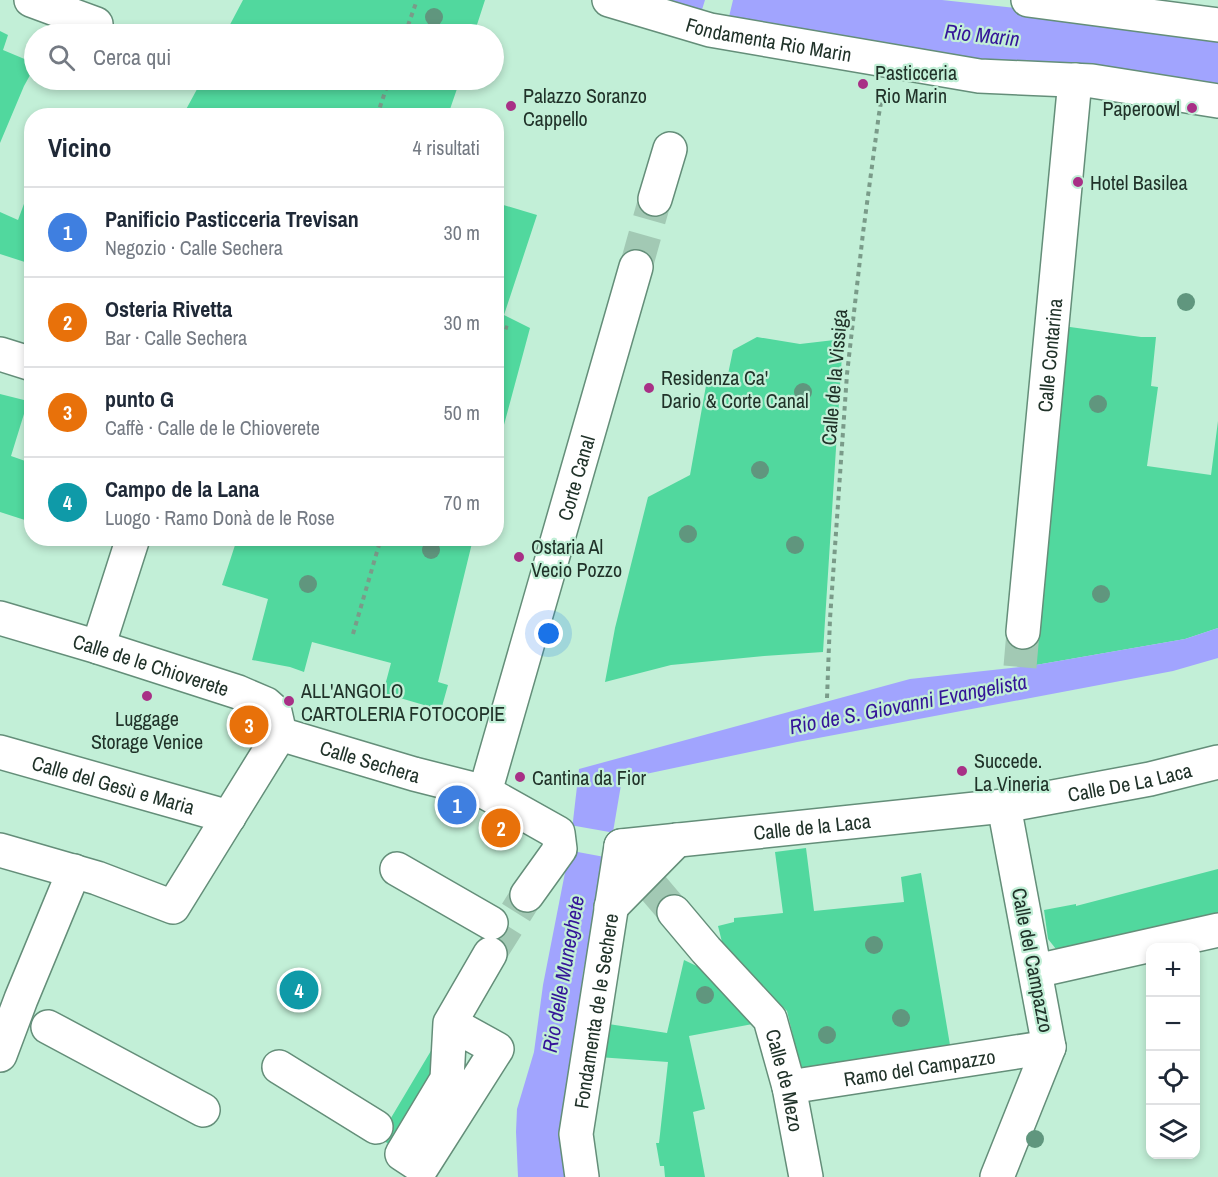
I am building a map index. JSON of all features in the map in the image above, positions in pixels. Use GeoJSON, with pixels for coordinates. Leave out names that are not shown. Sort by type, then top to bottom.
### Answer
{"type":"FeatureCollection","features":[{"type":"Feature","properties":{"kind":"street"},"geometry":{"type":"LineString","coordinates":[[31,0],[96,24]]}},
{"type":"Feature","properties":{"kind":"street","name":"Fondamenta Rio Marin"},"geometry":{"type":"LineString","coordinates":[[609,0],[709,33],[979,76],[1092,81],[1218,101]]}},
{"type":"Feature","properties":{"kind":"street"},"geometry":{"type":"LineString","coordinates":[[1028,0],[1218,25]]}},
{"type":"Feature","properties":{"kind":"street","name":"Calle Contarina"},"geometry":{"type":"LineString","coordinates":[[1023,632],[1075,80]]}},
{"type":"Feature","properties":{"kind":"street"},"geometry":{"type":"LineString","coordinates":[[655,199],[670,149]]}},
{"type":"Feature","properties":{"kind":"street","name":"Corte Canal"},"geometry":{"type":"LineString","coordinates":[[484,792],[636,267]]}},
{"type":"Feature","properties":{"kind":"street"},"geometry":{"type":"LineString","coordinates":[[0,354],[24,362]]}},
{"type":"Feature","properties":{"kind":"street"},"geometry":{"type":"LineString","coordinates":[[98,647],[130,546]]}},
{"type":"Feature","properties":{"kind":"street","name":"Calle de le Chioverete"},"geometry":{"type":"LineString","coordinates":[[0,618],[238,692],[266,704],[275,712],[280,734]]}},
{"type":"Feature","properties":{"kind":"street"},"geometry":{"type":"LineString","coordinates":[[0,850],[97,878],[174,907],[280,734]]}},
{"type":"Feature","properties":{"kind":"street","name":"Calle Sechera"},"geometry":{"type":"LineString","coordinates":[[280,734],[412,780],[484,792],[558,833],[560,849],[526,895]]}},
{"type":"Feature","properties":{"kind":"street","name":"Calle del Gesù e Maria"},"geometry":{"type":"LineString","coordinates":[[1,757],[229,817]]}},
{"type":"Feature","properties":{"kind":"street","name":"Calle De La Laca"},"geometry":{"type":"LineString","coordinates":[[1004,806],[1150,778],[1218,762]]}},
{"type":"Feature","properties":{"kind":"street","name":"Calle de la Laca"},"geometry":{"type":"LineString","coordinates":[[621,846],[1004,806]]}},
{"type":"Feature","properties":{"kind":"street","name":"Calle del Campazzo"},"geometry":{"type":"LineString","coordinates":[[997,1177],[1049,1047],[1004,806]]}},
{"type":"Feature","properties":{"kind":"street"},"geometry":{"type":"LineString","coordinates":[[611,907],[647,880],[677,840]]}},
{"type":"Feature","properties":{"kind":"street"},"geometry":{"type":"LineString","coordinates":[[621,846],[647,880]]}},
{"type":"Feature","properties":{"kind":"street","name":"Fondamenta de le Sechere"},"geometry":{"type":"LineString","coordinates":[[582,1177],[576,1134],[621,846]]}},
{"type":"Feature","properties":{"kind":"street"},"geometry":{"type":"LineString","coordinates":[[398,869],[491,939],[450,1027],[458,1086]]}},
{"type":"Feature","properties":{"kind":"street"},"geometry":{"type":"LineString","coordinates":[[0,1055],[35,1017],[74,871]]}},
{"type":"Feature","properties":{"kind":"street","name":"Calle de Mezo"},"geometry":{"type":"LineString","coordinates":[[674,912],[706,950],[771,1019],[789,1087],[806,1177]]}},
{"type":"Feature","properties":{"kind":"street"},"geometry":{"type":"LineString","coordinates":[[1036,971],[1218,930]]}},
{"type":"Feature","properties":{"kind":"street"},"geometry":{"type":"LineString","coordinates":[[35,1017],[203,1110]]}},
{"type":"Feature","properties":{"kind":"street"},"geometry":{"type":"LineString","coordinates":[[428,1135],[458,1086],[496,1049],[450,1027]]}},
{"type":"Feature","properties":{"kind":"street","name":"Ramo del Campazzo"},"geometry":{"type":"LineString","coordinates":[[789,1087],[1049,1047]]}},
{"type":"Feature","properties":{"kind":"street"},"geometry":{"type":"LineString","coordinates":[[279,1067],[376,1126]]}},
{"type":"Feature","properties":{"kind":"path"},"geometry":{"type":"LineString","coordinates":[[409,24],[417,0]]}},
{"type":"Feature","properties":{"kind":"path","name":"Calle de la Vissiga"},"geometry":{"type":"LineString","coordinates":[[827,698],[830,619],[847,374],[879,114],[890,61]]}},
{"type":"Feature","properties":{"kind":"path"},"geometry":{"type":"LineString","coordinates":[[380,108],[386,90]]}},
{"type":"Feature","properties":{"kind":"path"},"geometry":{"type":"LineString","coordinates":[[504,327],[508,328]]}},
{"type":"Feature","properties":{"kind":"path"},"geometry":{"type":"LineString","coordinates":[[353,634],[379,546]]}},
{"type":"Feature","properties":{"kind":"green space"},"geometry":{"type":"Polygon","coordinates":[[[243,0],[485,0],[477,24],[230,24],[243,0]]]}},
{"type":"Feature","properties":{"kind":"green space"},"geometry":{"type":"Polygon","coordinates":[[[0,31],[8,35],[3,50],[24,59],[24,86],[0,143],[0,31]]]}},
{"type":"Feature","properties":{"kind":"green space"},"geometry":{"type":"Polygon","coordinates":[[[197,90],[457,90],[450,108],[187,108],[197,90]]]}},
{"type":"Feature","properties":{"kind":"green space"},"geometry":{"type":"Polygon","coordinates":[[[24,204],[24,262],[0,254],[0,212],[18,220],[24,204]]]}},
{"type":"Feature","properties":{"kind":"green space"},"geometry":{"type":"Polygon","coordinates":[[[504,205],[537,215],[504,315],[504,205]]]}},
{"type":"Feature","properties":{"kind":"green space"},"geometry":{"type":"Polygon","coordinates":[[[504,315],[530,328],[504,425],[504,315]]]}},
{"type":"Feature","properties":{"kind":"green space"},"geometry":{"type":"Polygon","coordinates":[[[1063,326],[1156,337],[1151,386],[1158,387],[1147,466],[1211,475],[1218,421],[1218,628],[1185,639],[1030,666],[1063,326]]]}},
{"type":"Feature","properties":{"kind":"green space"},"geometry":{"type":"Polygon","coordinates":[[[757,337],[800,344],[843,339],[823,652],[671,665],[605,682],[615,628],[648,497],[690,475],[707,380],[726,384],[733,350],[757,337]]]}},
{"type":"Feature","properties":{"kind":"green space"},"geometry":{"type":"Polygon","coordinates":[[[0,394],[24,400],[24,414],[11,456],[24,461],[24,520],[0,512],[0,394]]]}},
{"type":"Feature","properties":{"kind":"green space"},"geometry":{"type":"Polygon","coordinates":[[[235,546],[471,546],[438,682],[448,685],[441,710],[383,693],[391,663],[312,642],[304,672],[252,660],[268,599],[222,585],[235,546]]]}},
{"type":"Feature","properties":{"kind":"green space"},"geometry":{"type":"Polygon","coordinates":[[[806,848],[814,911],[904,902],[901,877],[921,873],[950,1045],[801,1069],[787,1011],[724,950],[718,926],[734,922],[734,918],[783,913],[775,852],[806,848]]]}},
{"type":"Feature","properties":{"kind":"green space"},"geometry":{"type":"Polygon","coordinates":[[[1218,869],[1218,916],[1070,950],[1056,949],[1048,939],[1044,910],[1076,904],[1076,906],[1218,869]]]}},
{"type":"Feature","properties":{"kind":"green space"},"geometry":{"type":"Polygon","coordinates":[[[684,960],[703,969],[758,1023],[689,1036],[705,1109],[693,1112],[705,1177],[665,1177],[664,1166],[660,1166],[656,1143],[659,1143],[668,1062],[598,1057],[602,1023],[667,1033],[684,960]]]}},
{"type":"Feature","properties":{"kind":"green space"},"geometry":{"type":"Polygon","coordinates":[[[441,1034],[443,1078],[399,1150],[379,1138],[441,1034]]]}},
{"type":"Feature","properties":{"kind":"water","name":"Rio Marin"},"geometry":{"type":"Polygon","coordinates":[[[666,0],[942,0],[1218,30],[1218,89],[961,58],[732,19],[666,0]]]}},
{"type":"Feature","properties":{"kind":"water"},"geometry":{"type":"Polygon","coordinates":[[[1218,628],[1218,658],[1173,671],[797,742],[622,779],[583,972],[565,1147],[569,1177],[518,1177],[517,1109],[534,1052],[543,985],[570,847],[579,769],[910,679],[1030,666],[1185,639],[1218,628]]]}},
{"type":"Feature","properties":{"kind":"pier"},"geometry":{"type":"Polygon","coordinates":[[[705,0],[733,0],[728,21],[701,13],[705,0]]]}},
{"type":"Feature","properties":{"kind":"pier"},"geometry":{"type":"Polygon","coordinates":[[[570,825],[615,833],[610,858],[567,850],[570,825]]]}},
{"type":"Feature","properties":{"kind":"tunnel"},"geometry":{"type":"LineString","coordinates":[[636,267],[655,199]]}},
{"type":"Feature","properties":{"kind":"tunnel"},"geometry":{"type":"LineString","coordinates":[[1020,667],[1023,632]]}},
{"type":"Feature","properties":{"kind":"tunnel"},"geometry":{"type":"LineString","coordinates":[[651,885],[674,912]]}},
{"type":"Feature","properties":{"kind":"tunnel"},"geometry":{"type":"LineString","coordinates":[[490,954],[527,895]]}},
{"type":"Feature","properties":{"kind":"place","name":"Pasticceria Rio Marin"},"geometry":{"type":"Point","coordinates":[863,84]}},
{"type":"Feature","properties":{"kind":"place","name":"Palazzo Soranzo Cappello"},"geometry":{"type":"Point","coordinates":[511,106]}},
{"type":"Feature","properties":{"kind":"place","name":"Paperoowl"},"geometry":{"type":"Point","coordinates":[1192,108]}},
{"type":"Feature","properties":{"kind":"place","name":"Hotel Basilea"},"geometry":{"type":"Point","coordinates":[1078,182]}},
{"type":"Feature","properties":{"kind":"place","name":"Residenza Ca' Dario & Corte Canal"},"geometry":{"type":"Point","coordinates":[649,388]}},
{"type":"Feature","properties":{"kind":"place","name":"Ostaria Al Vecio Pozzo"},"geometry":{"type":"Point","coordinates":[519,557]}},
{"type":"Feature","properties":{"kind":"place","name":"Luggage Storage Venice"},"geometry":{"type":"Point","coordinates":[147,696]}},
{"type":"Feature","properties":{"kind":"place","name":"ALL'ANGOLO CARTOLERIA FOTOCOPIE"},"geometry":{"type":"Point","coordinates":[289,701]}},
{"type":"Feature","properties":{"kind":"place","name":"punto G"},"geometry":{"type":"Point","coordinates":[249,725]}},
{"type":"Feature","properties":{"kind":"place","name":"Succede. La Vineria"},"geometry":{"type":"Point","coordinates":[962,771]}},
{"type":"Feature","properties":{"kind":"place","name":"Cantina da Fior"},"geometry":{"type":"Point","coordinates":[520,777]}},
{"type":"Feature","properties":{"kind":"place","name":"Panificio Pasticceria Trevisan"},"geometry":{"type":"Point","coordinates":[457,805]}},
{"type":"Feature","properties":{"kind":"place","name":"Osteria Rivetta"},"geometry":{"type":"Point","coordinates":[501,828]}},
{"type":"Feature","properties":{"kind":"place","name":"Campo de la Lana"},"geometry":{"type":"Point","coordinates":[299,990]}},
{"type":"Feature","properties":{"kind":"water label","name":"Rio de S. Giovanni Evangelista"},"geometry":{"type":"Point","coordinates":[908,704]}},
{"type":"Feature","properties":{"kind":"water label","name":"Rio delle Muneghete"},"geometry":{"type":"Point","coordinates":[563,974]}}]}
